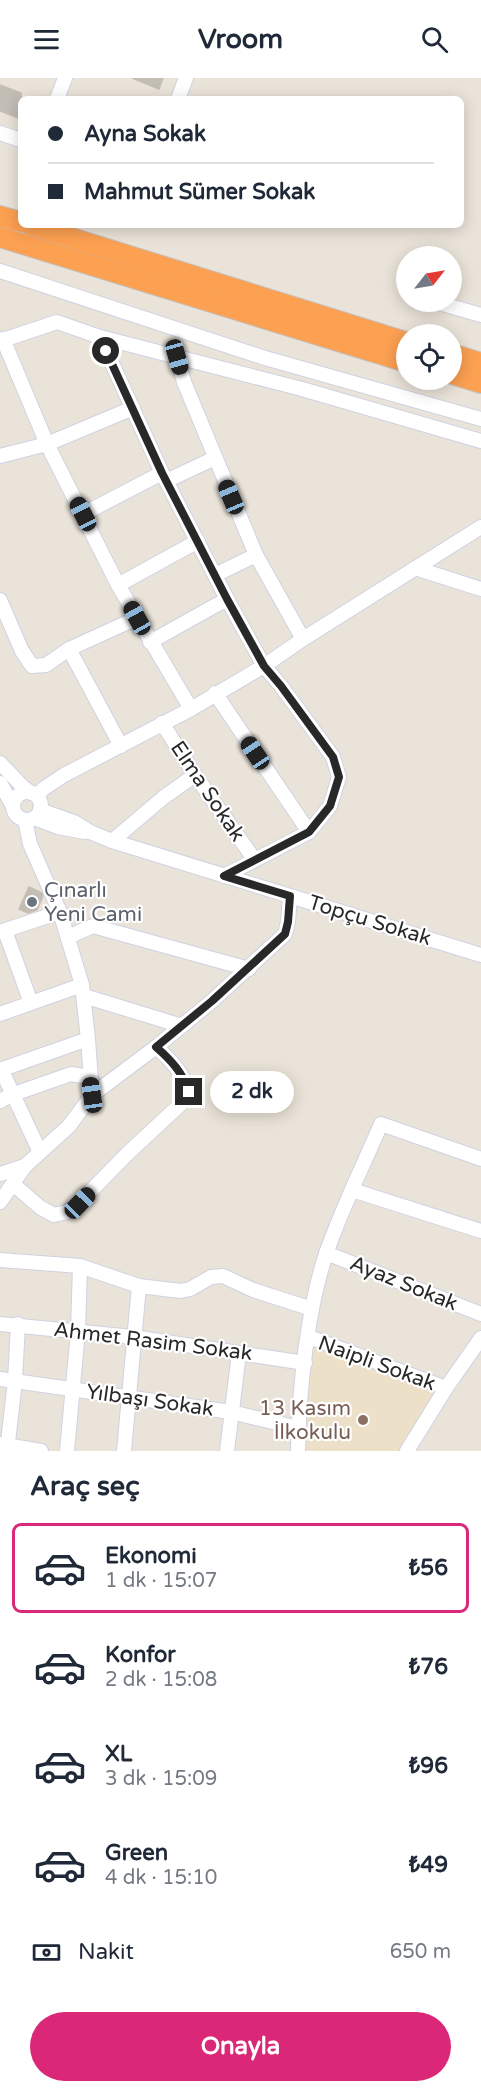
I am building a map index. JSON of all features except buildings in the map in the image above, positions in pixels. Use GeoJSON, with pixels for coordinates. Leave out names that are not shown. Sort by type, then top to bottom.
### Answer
{"type":"FeatureCollection","features":[{"type":"Feature","properties":{"kind":"highway"},"geometry":{"type":"LineString","coordinates":[[0,216],[18,221]]}},
{"type":"Feature","properties":{"kind":"highway"},"geometry":{"type":"LineString","coordinates":[[40,228],[396,339]]}},
{"type":"Feature","properties":{"kind":"highway"},"geometry":{"type":"LineString","coordinates":[[0,237],[396,359]]}},
{"type":"Feature","properties":{"kind":"highway"},"geometry":{"type":"LineString","coordinates":[[462,357],[481,363]]}},
{"type":"Feature","properties":{"kind":"highway"},"geometry":{"type":"LineString","coordinates":[[462,377],[481,383]]}},
{"type":"Feature","properties":{"kind":"street"},"geometry":{"type":"LineString","coordinates":[[58,96],[65,78]]}},
{"type":"Feature","properties":{"kind":"street"},"geometry":{"type":"LineString","coordinates":[[179,96],[186,78]]}},
{"type":"Feature","properties":{"kind":"street"},"geometry":{"type":"LineString","coordinates":[[0,134],[18,139]]}},
{"type":"Feature","properties":{"kind":"street"},"geometry":{"type":"LineString","coordinates":[[0,271],[265,358],[481,419]]}},
{"type":"Feature","properties":{"kind":"street"},"geometry":{"type":"LineString","coordinates":[[462,310],[481,315]]}},
{"type":"Feature","properties":{"kind":"street"},"geometry":{"type":"LineString","coordinates":[[190,709],[118,585],[47,444],[2,340],[57,322],[100,337],[302,389],[481,441]]}},
{"type":"Feature","properties":{"kind":"street"},"geometry":{"type":"LineString","coordinates":[[100,337],[164,477],[227,599],[264,666],[333,757],[339,777],[330,806],[309,832],[224,876]]}},
{"type":"Feature","properties":{"kind":"street"},"geometry":{"type":"LineString","coordinates":[[177,357],[184,382],[256,555],[303,639]]}},
{"type":"Feature","properties":{"kind":"street"},"geometry":{"type":"LineString","coordinates":[[0,456],[47,444],[133,408]]}},
{"type":"Feature","properties":{"kind":"street"},"geometry":{"type":"LineString","coordinates":[[83,514],[164,477],[215,458]]}},
{"type":"Feature","properties":{"kind":"street"},"geometry":{"type":"LineString","coordinates":[[13,806],[18,795],[22,793],[34,795],[64,775],[190,709],[264,666],[481,527]]}},
{"type":"Feature","properties":{"kind":"street"},"geometry":{"type":"LineString","coordinates":[[118,585],[198,541]]}},
{"type":"Feature","properties":{"kind":"street"},"geometry":{"type":"LineString","coordinates":[[215,575],[256,555]]}},
{"type":"Feature","properties":{"kind":"street"},"geometry":{"type":"LineString","coordinates":[[415,568],[481,589]]}},
{"type":"Feature","properties":{"kind":"street"},"geometry":{"type":"LineString","coordinates":[[150,642],[227,599]]}},
{"type":"Feature","properties":{"kind":"street"},"geometry":{"type":"LineString","coordinates":[[0,600],[5,627],[32,666],[46,665],[69,649],[137,618]]}},
{"type":"Feature","properties":{"kind":"street"},"geometry":{"type":"LineString","coordinates":[[69,649],[121,746]]}},
{"type":"Feature","properties":{"kind":"street"},"geometry":{"type":"LineString","coordinates":[[215,693],[309,832]]}},
{"type":"Feature","properties":{"kind":"street","name":"Elma Sokak"},"geometry":{"type":"LineString","coordinates":[[162,723],[195,776],[254,859]]}},
{"type":"Feature","properties":{"kind":"street"},"geometry":{"type":"LineString","coordinates":[[0,763],[40,802],[33,816],[30,844],[60,912],[83,990],[92,1095]]}},
{"type":"Feature","properties":{"kind":"street"},"geometry":{"type":"LineString","coordinates":[[112,842],[164,797],[195,776]]}},
{"type":"Feature","properties":{"kind":"street"},"geometry":{"type":"LineString","coordinates":[[0,783],[17,816],[33,816]]}},
{"type":"Feature","properties":{"kind":"street","name":"Topçu Sokak"},"geometry":{"type":"LineString","coordinates":[[33,816],[74,822],[112,842],[481,955]]}},
{"type":"Feature","properties":{"kind":"street"},"geometry":{"type":"LineString","coordinates":[[0,1202],[25,1166],[69,1126],[92,1095],[182,1026],[249,969],[285,934],[290,896]]}},
{"type":"Feature","properties":{"kind":"street"},"geometry":{"type":"LineString","coordinates":[[31,1003],[2,932],[60,912]]}},
{"type":"Feature","properties":{"kind":"street"},"geometry":{"type":"LineString","coordinates":[[68,937],[93,926],[249,969]]}},
{"type":"Feature","properties":{"kind":"street"},"geometry":{"type":"LineString","coordinates":[[0,1014],[31,1003],[83,990],[182,1026]]}},
{"type":"Feature","properties":{"kind":"street"},"geometry":{"type":"LineString","coordinates":[[40,1152],[6,1098],[0,1070],[88,1039]]}},
{"type":"Feature","properties":{"kind":"street"},"geometry":{"type":"LineString","coordinates":[[13,1184],[41,1208],[54,1215],[67,1212],[80,1203],[128,1153],[184,1101],[189,1092],[177,1067],[156,1047]]}},
{"type":"Feature","properties":{"kind":"street"},"geometry":{"type":"LineString","coordinates":[[6,1098],[71,1074],[89,1077]]}},
{"type":"Feature","properties":{"kind":"street"},"geometry":{"type":"LineString","coordinates":[[298,1451],[304,1363],[312,1309],[326,1253],[381,1124],[481,1159]]}},
{"type":"Feature","properties":{"kind":"street"},"geometry":{"type":"LineString","coordinates":[[0,1174],[25,1166]]}},
{"type":"Feature","properties":{"kind":"street"},"geometry":{"type":"LineString","coordinates":[[352,1190],[481,1231]]}},
{"type":"Feature","properties":{"kind":"street","name":"Ayaz Sokak"},"geometry":{"type":"LineString","coordinates":[[326,1253],[481,1314]]}},
{"type":"Feature","properties":{"kind":"street"},"geometry":{"type":"LineString","coordinates":[[0,1260],[80,1266],[139,1286],[181,1292],[211,1277],[223,1276],[253,1290],[312,1309]]}},
{"type":"Feature","properties":{"kind":"street"},"geometry":{"type":"LineString","coordinates":[[67,1451],[78,1331],[80,1266]]}},
{"type":"Feature","properties":{"kind":"street"},"geometry":{"type":"LineString","coordinates":[[124,1451],[139,1286]]}},
{"type":"Feature","properties":{"kind":"street","name":"Ahmet Rasim Sokak"},"geometry":{"type":"LineString","coordinates":[[0,1324],[134,1337],[304,1363]]}},
{"type":"Feature","properties":{"kind":"street"},"geometry":{"type":"LineString","coordinates":[[18,1324],[15,1381],[5,1447],[41,1451]]}},
{"type":"Feature","properties":{"kind":"street","name":"Naipli Sokak"},"geometry":{"type":"LineString","coordinates":[[309,1337],[446,1388]]}},
{"type":"Feature","properties":{"kind":"street"},"geometry":{"type":"LineString","coordinates":[[407,1451],[446,1388],[481,1338]]}},
{"type":"Feature","properties":{"kind":"street"},"geometry":{"type":"LineString","coordinates":[[227,1451],[239,1353]]}},
{"type":"Feature","properties":{"kind":"street","name":"Yılbaşı Sokak"},"geometry":{"type":"LineString","coordinates":[[0,1379],[231,1412],[298,1428]]}},
{"type":"Feature","properties":{"kind":"shaded area","name":"13 Kasım İlkokulu"},"geometry":{"type":"Polygon","coordinates":[[[312,1345],[438,1389],[400,1451],[304,1451],[312,1345]]]}},
{"type":"Feature","properties":{"kind":"place","name":"Çınarlı Yeni Cami"},"geometry":{"type":"Point","coordinates":[32,902]}},
{"type":"Feature","properties":{"kind":"place","name":"13 Kasım İlkokulu"},"geometry":{"type":"Point","coordinates":[363,1420]}},
{"type":"Feature","properties":{"kind":"route"},"geometry":{"type":"LineString","coordinates":[[106,351],[162,473],[227,599],[264,666],[333,757],[339,777],[330,806],[309,832],[224,876],[290,896],[288,922],[285,934],[264,955],[156,1047],[177,1067],[189,1092]]}}]}
